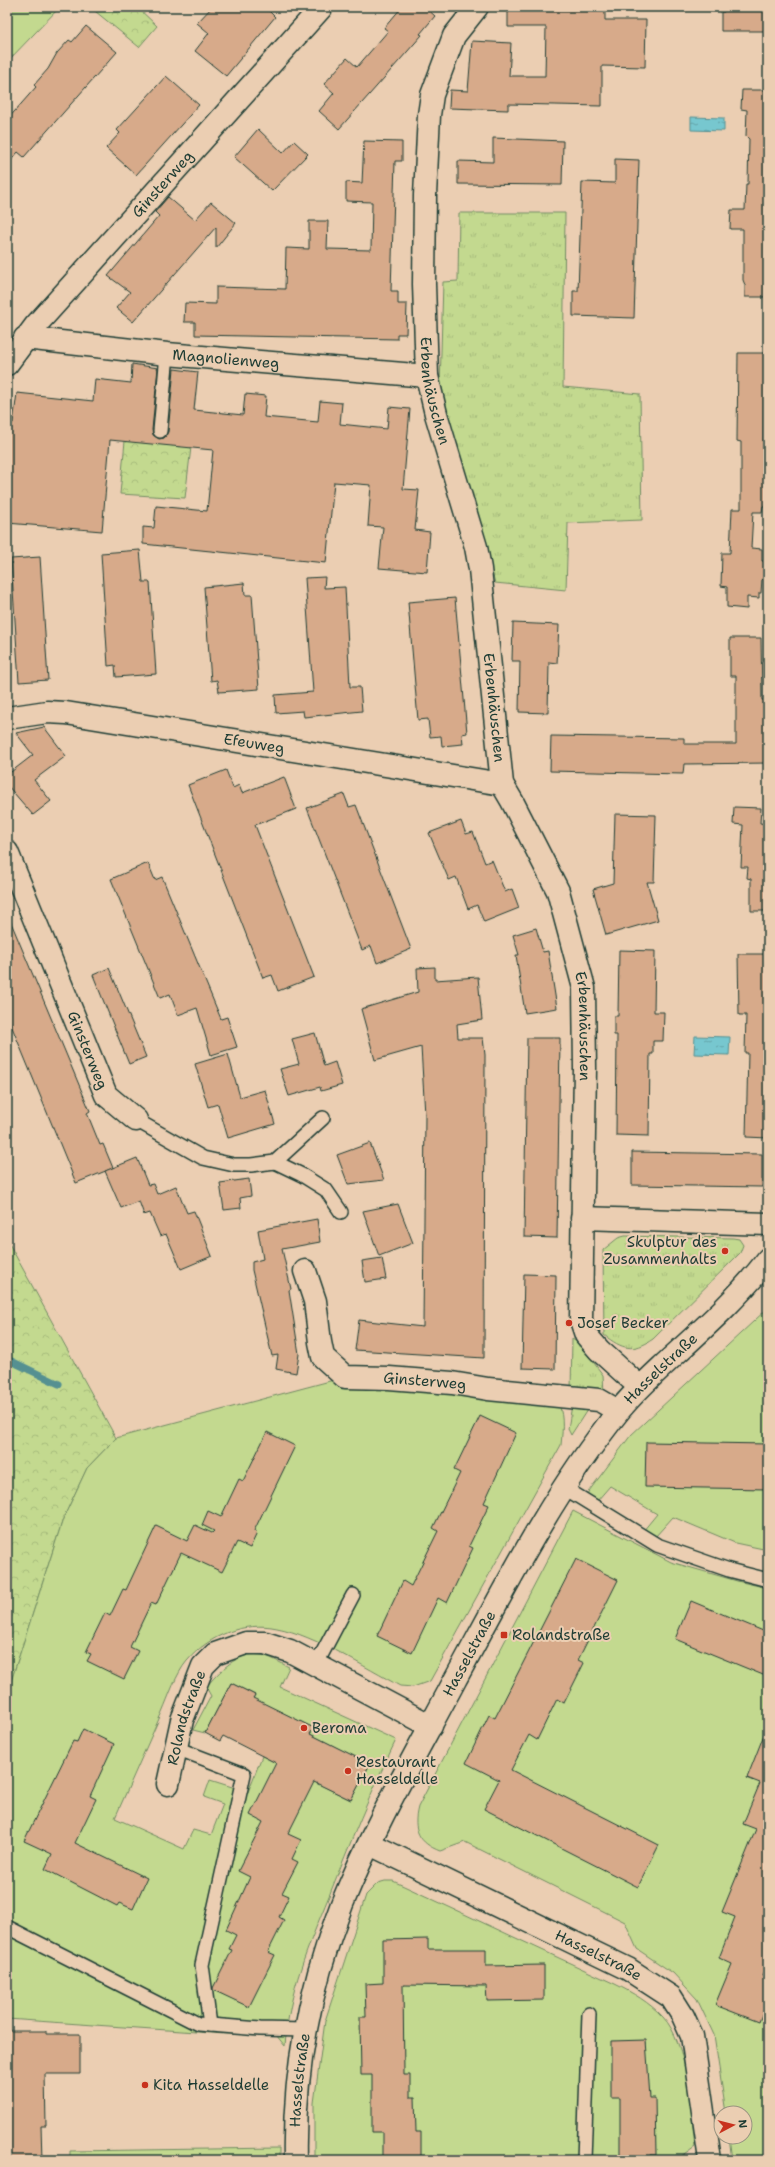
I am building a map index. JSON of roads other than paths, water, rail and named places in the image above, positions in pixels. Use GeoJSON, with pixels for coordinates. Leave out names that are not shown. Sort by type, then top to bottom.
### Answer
{"type":"FeatureCollection","features":[{"type":"Feature","properties":{"kind":"street","name":"Erbenhäuschen"},"geometry":{"type":"LineString","coordinates":[[477,7],[454,36],[432,94],[429,115],[425,217],[427,376],[436,414],[476,547],[480,569],[502,784],[558,891],[584,988],[585,1068],[581,1320],[586,1336],[599,1350],[640,1387]]}},
{"type":"Feature","properties":{"kind":"street","name":"Ginsterweg"},"geometry":{"type":"LineString","coordinates":[[7,364],[25,338],[321,8]]}},
{"type":"Feature","properties":{"kind":"street","name":"Magnolienweg"},"geometry":{"type":"LineString","coordinates":[[25,338],[167,354],[427,376]]}},
{"type":"Feature","properties":{"kind":"street","name":"Efeuweg"},"geometry":{"type":"LineString","coordinates":[[7,718],[47,712],[66,713],[502,784]]}},
{"type":"Feature","properties":{"kind":"street","name":"Ginsterweg"},"geometry":{"type":"LineString","coordinates":[[7,852],[106,1095],[136,1120]]}},
{"type":"Feature","properties":{"kind":"street"},"geometry":{"type":"LineString","coordinates":[[582,1218],[768,1224]]}},
{"type":"Feature","properties":{"kind":"street","name":"Hasselstraße"},"geometry":{"type":"LineString","coordinates":[[295,2160],[296,2108],[305,2030],[318,1974],[342,1904],[370,1844],[431,1726],[515,1567],[563,1487],[618,1411],[640,1387],[734,1300],[768,1261]]}},
{"type":"Feature","properties":{"kind":"street","name":"Ginsterweg"},"geometry":{"type":"LineString","coordinates":[[305,1271],[315,1302],[323,1357],[345,1377],[389,1378],[452,1383],[488,1389],[599,1400],[612,1406],[618,1411]]}},
{"type":"Feature","properties":{"kind":"street","name":"Rolandstraße"},"geometry":{"type":"LineString","coordinates":[[168,1784],[182,1720],[203,1666],[215,1654],[246,1643],[265,1643],[290,1651],[431,1726]]}},
{"type":"Feature","properties":{"kind":"street","name":"Hasselstraße"},"geometry":{"type":"LineString","coordinates":[[370,1844],[628,1968],[672,1998],[683,2016],[692,2036],[710,2160]]}},
{"type":"Feature","properties":{"kind":"lane"},"geometry":{"type":"LineString","coordinates":[[160,431],[167,354]]}},
{"type":"Feature","properties":{"kind":"lane"},"geometry":{"type":"LineString","coordinates":[[275,1162],[323,1118]]}},
{"type":"Feature","properties":{"kind":"lane","name":"Ginsterweg"},"geometry":{"type":"LineString","coordinates":[[136,1120],[203,1158],[234,1165],[275,1162],[302,1175],[326,1190],[341,1212]]}},
{"type":"Feature","properties":{"kind":"lane"},"geometry":{"type":"LineString","coordinates":[[563,1487],[657,1545],[729,1570],[768,1580]]}},
{"type":"Feature","properties":{"kind":"lane"},"geometry":{"type":"LineString","coordinates":[[316,1666],[352,1595]]}},
{"type":"Feature","properties":{"kind":"lane"},"geometry":{"type":"LineString","coordinates":[[176,1748],[244,1774],[202,1965],[210,2025]]}},
{"type":"Feature","properties":{"kind":"lane"},"geometry":{"type":"LineString","coordinates":[[7,1927],[198,2024],[305,2030]]}},
{"type":"Feature","properties":{"kind":"lane"},"geometry":{"type":"LineString","coordinates":[[584,2160],[589,2014]]}},
{"type":"Feature","properties":{"kind":"water"},"geometry":{"type":"Polygon","coordinates":[[[691,117],[724,118],[724,131],[691,130],[691,117]]]}},
{"type":"Feature","properties":{"kind":"water"},"geometry":{"type":"Polygon","coordinates":[[[695,1036],[730,1037],[729,1055],[694,1054],[695,1036]]]}},
{"type":"Feature","properties":{"kind":"waterway"},"geometry":{"type":"LineString","coordinates":[[7,1359],[59,1384]]}},
{"type":"Feature","properties":{"kind":"place","name":"Skulptur des Zusammenhalts"},"geometry":{"type":"Point","coordinates":[725,1251]}},
{"type":"Feature","properties":{"kind":"place","name":"Josef Becker"},"geometry":{"type":"Point","coordinates":[569,1323]}},
{"type":"Feature","properties":{"kind":"place","name":"Rolandstraße"},"geometry":{"type":"Point","coordinates":[504,1635]}},
{"type":"Feature","properties":{"kind":"place","name":"Beroma"},"geometry":{"type":"Point","coordinates":[304,1728]}},
{"type":"Feature","properties":{"kind":"place","name":"Restaurant Hasseldelle"},"geometry":{"type":"Point","coordinates":[348,1771]}},
{"type":"Feature","properties":{"kind":"place","name":"Kita Hasseldelle"},"geometry":{"type":"Point","coordinates":[145,2085]}}]}
